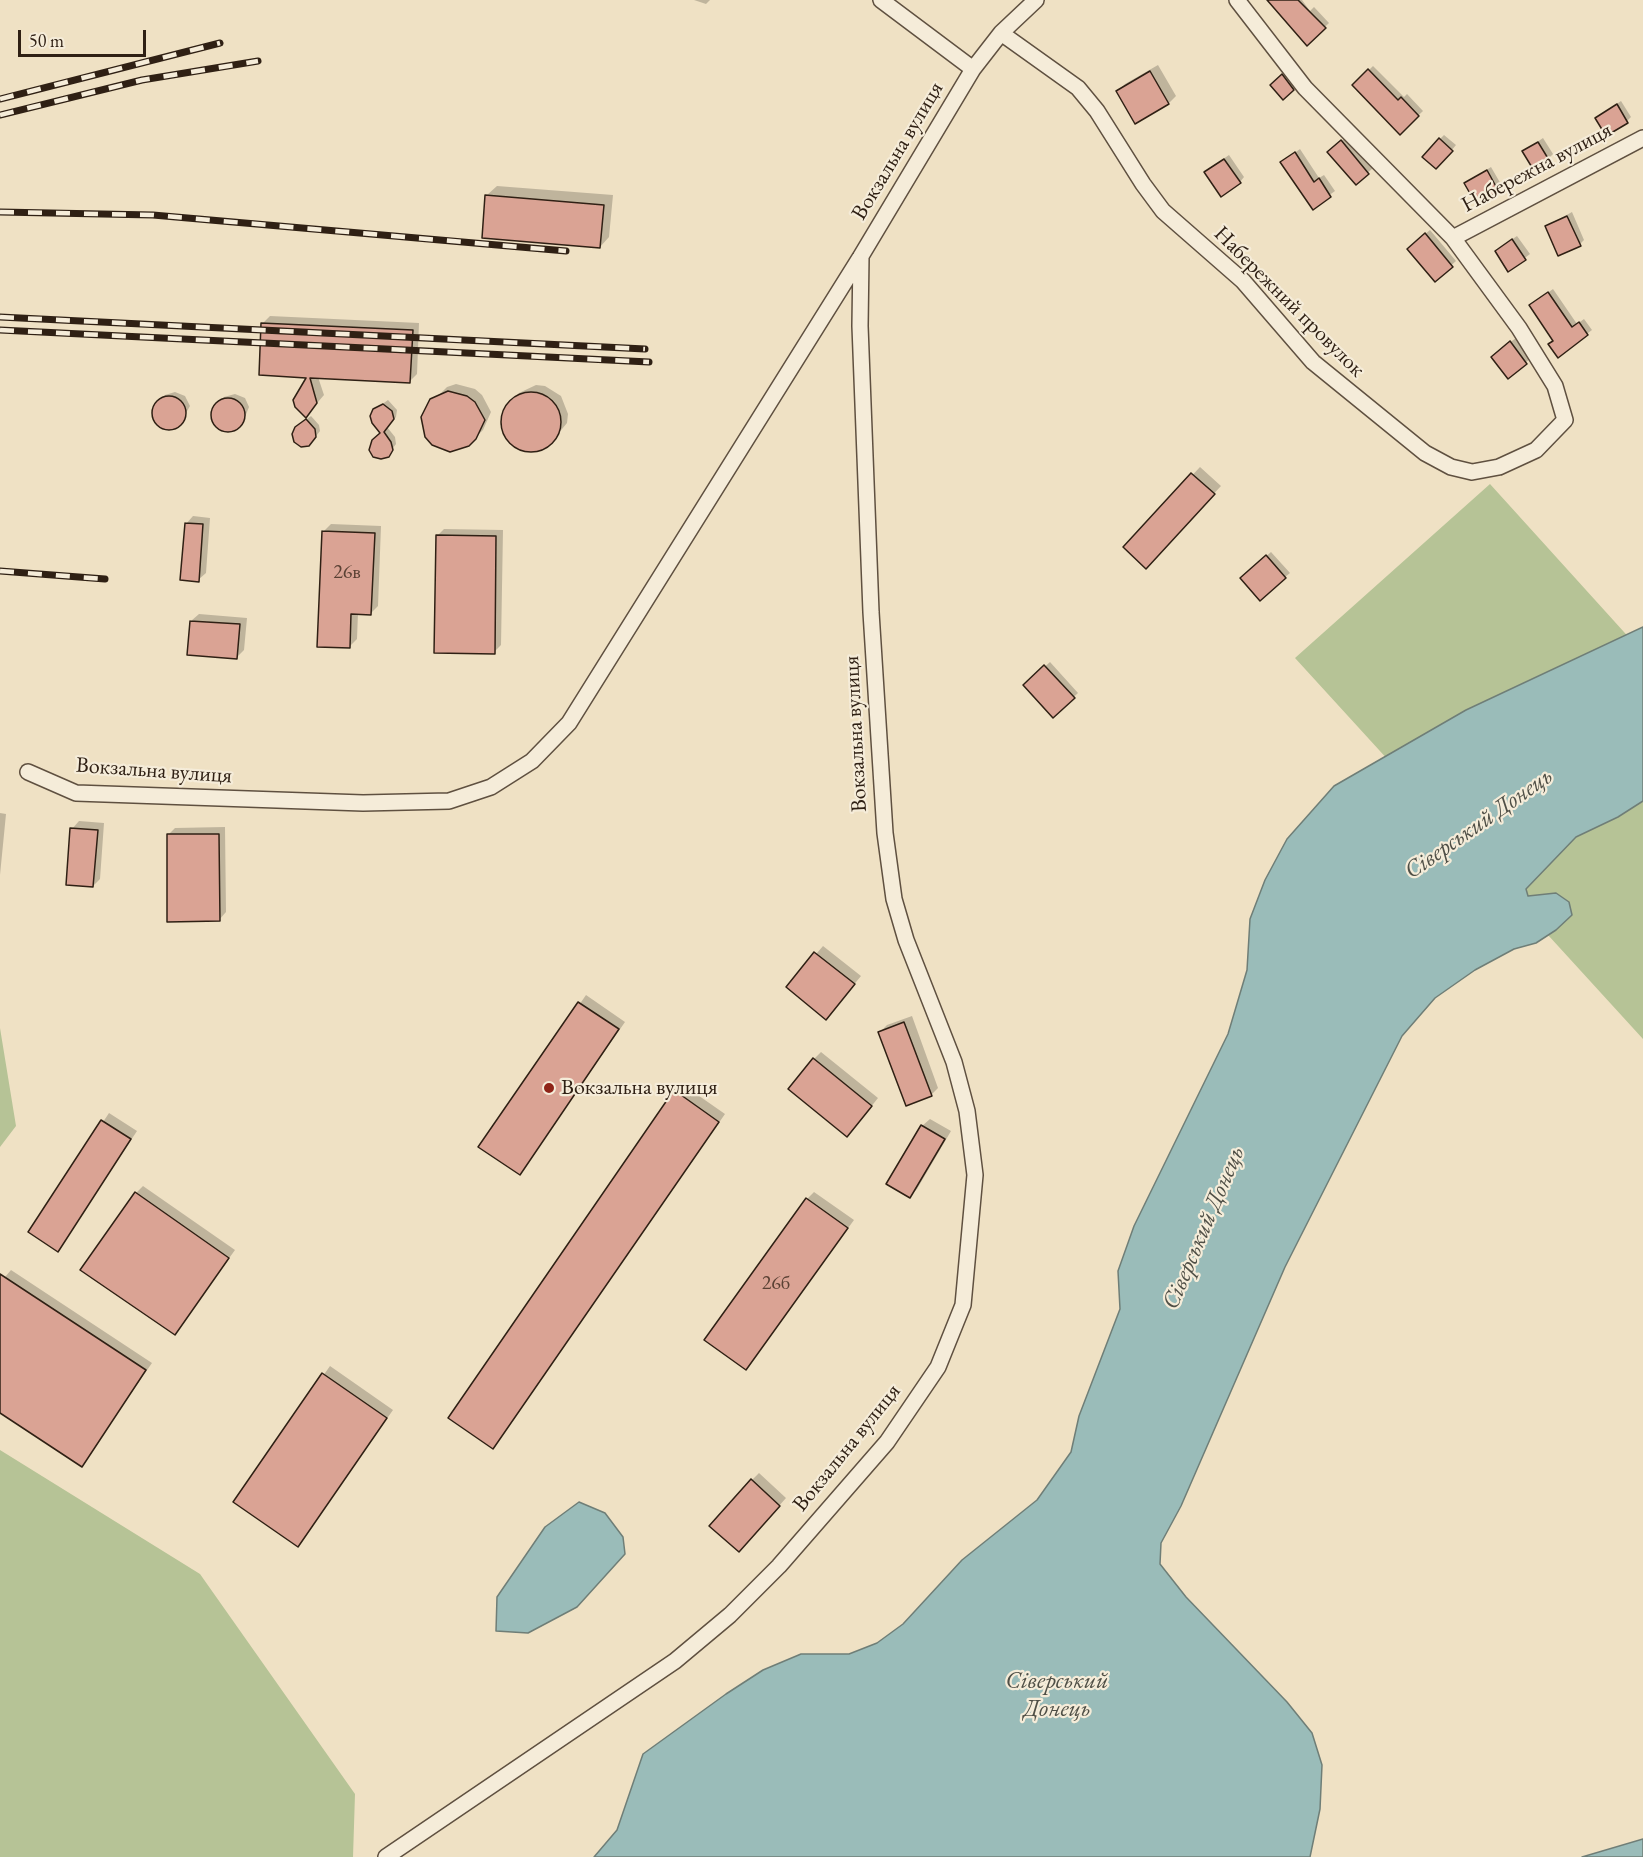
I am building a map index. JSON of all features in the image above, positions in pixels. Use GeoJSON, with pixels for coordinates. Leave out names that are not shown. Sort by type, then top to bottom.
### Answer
{"type":"FeatureCollection","features":[{"type":"Feature","properties":{"kind":"street"},"geometry":{"type":"LineString","coordinates":[[881,0],[973,69]]}},
{"type":"Feature","properties":{"kind":"street","name":"Вокзальна вулиця"},"geometry":{"type":"LineString","coordinates":[[28,772],[76,793],[352,803],[449,801],[491,787],[532,760],[569,723],[861,256],[973,69],[1001,33],[1036,0]]}},
{"type":"Feature","properties":{"kind":"street","name":"Набережний провулок"},"geometry":{"type":"LineString","coordinates":[[1001,33],[1078,88],[1097,111],[1143,184],[1163,210],[1243,280],[1313,362],[1338,385],[1425,453],[1450,467],[1472,472],[1499,467],[1536,450],[1565,420],[1555,386],[1519,328],[1453,238],[1305,88],[1237,0]]}},
{"type":"Feature","properties":{"kind":"street","name":"Набережна вулиця"},"geometry":{"type":"LineString","coordinates":[[1453,238],[1643,138]]}},
{"type":"Feature","properties":{"kind":"street","name":"Вокзальна вулиця"},"geometry":{"type":"LineString","coordinates":[[386,1857],[675,1660],[730,1615],[779,1566],[886,1442],[938,1367],[963,1305],[975,1175],[964,1101],[954,1062],[906,940],[894,899],[885,833],[871,612],[860,326],[861,256]]}},
{"type":"Feature","properties":{"kind":"green space"},"geometry":{"type":"Polygon","coordinates":[[[1490,484],[1643,653],[1643,1039],[1295,658],[1490,484]]]}},
{"type":"Feature","properties":{"kind":"green space"},"geometry":{"type":"Polygon","coordinates":[[[0,1028],[16,1126],[0,1147],[0,1028]]]}},
{"type":"Feature","properties":{"kind":"green space"},"geometry":{"type":"Polygon","coordinates":[[[0,1450],[200,1574],[355,1794],[353,1857],[0,1857],[0,1450]]]}},
{"type":"Feature","properties":{"kind":"water","name":"Сіверський Донець"},"geometry":{"type":"Polygon","coordinates":[[[1643,627],[1643,801],[1618,817],[1576,837],[1526,889],[1528,896],[1556,893],[1569,902],[1572,915],[1556,930],[1536,943],[1514,949],[1475,970],[1435,998],[1402,1036],[1285,1267],[1181,1506],[1161,1543],[1160,1564],[1186,1597],[1287,1702],[1312,1733],[1322,1765],[1320,1809],[1310,1857],[594,1857],[617,1830],[643,1754],[763,1670],[801,1654],[849,1654],[877,1643],[903,1624],[962,1560],[1037,1500],[1071,1452],[1079,1416],[1120,1309],[1118,1271],[1134,1226],[1228,1034],[1247,970],[1250,919],[1265,880],[1287,839],[1334,786],[1466,710],[1643,627]]]}},
{"type":"Feature","properties":{"kind":"water"},"geometry":{"type":"Polygon","coordinates":[[[579,1502],[605,1513],[623,1537],[625,1554],[577,1607],[528,1633],[496,1631],[497,1597],[545,1527],[579,1502]]]}},
{"type":"Feature","properties":{"kind":"water"},"geometry":{"type":"Polygon","coordinates":[[[1643,1839],[1643,1857],[1582,1857],[1643,1839]]]}},
{"type":"Feature","properties":{"kind":"building"},"geometry":{"type":"Polygon","coordinates":[[[1267,0],[1298,0],[1326,28],[1307,46],[1267,0]]]}},
{"type":"Feature","properties":{"kind":"building"},"geometry":{"type":"Polygon","coordinates":[[[1368,69],[1398,100],[1401,97],[1419,116],[1400,135],[1352,85],[1368,69]]]}},
{"type":"Feature","properties":{"kind":"building"},"geometry":{"type":"Polygon","coordinates":[[[1150,71],[1169,104],[1135,124],[1116,91],[1150,71]]]}},
{"type":"Feature","properties":{"kind":"building"},"geometry":{"type":"Polygon","coordinates":[[[1282,74],[1294,90],[1283,100],[1270,85],[1282,74]]]}},
{"type":"Feature","properties":{"kind":"building"},"geometry":{"type":"Polygon","coordinates":[[[1617,104],[1628,123],[1606,136],[1595,118],[1617,104]]]}},
{"type":"Feature","properties":{"kind":"building"},"geometry":{"type":"Polygon","coordinates":[[[1439,138],[1453,151],[1436,169],[1422,157],[1439,138]]]}},
{"type":"Feature","properties":{"kind":"building"},"geometry":{"type":"Polygon","coordinates":[[[1341,140],[1369,174],[1356,185],[1327,152],[1341,140]]]}},
{"type":"Feature","properties":{"kind":"building"},"geometry":{"type":"Polygon","coordinates":[[[1538,142],[1549,160],[1533,169],[1522,151],[1538,142]]]}},
{"type":"Feature","properties":{"kind":"building"},"geometry":{"type":"Polygon","coordinates":[[[1295,152],[1314,182],[1319,178],[1331,197],[1313,210],[1280,162],[1295,152]]]}},
{"type":"Feature","properties":{"kind":"building"},"geometry":{"type":"Polygon","coordinates":[[[1224,159],[1241,183],[1221,197],[1204,172],[1224,159]]]}},
{"type":"Feature","properties":{"kind":"building"},"geometry":{"type":"Polygon","coordinates":[[[1487,170],[1499,192],[1476,204],[1464,183],[1487,170]]]}},
{"type":"Feature","properties":{"kind":"building"},"geometry":{"type":"Polygon","coordinates":[[[485,195],[604,205],[600,248],[482,238],[485,195]]]}},
{"type":"Feature","properties":{"kind":"building"},"geometry":{"type":"Polygon","coordinates":[[[1567,216],[1581,246],[1558,256],[1545,226],[1567,216]]]}},
{"type":"Feature","properties":{"kind":"building"},"geometry":{"type":"Polygon","coordinates":[[[1425,233],[1453,267],[1435,282],[1407,249],[1425,233]]]}},
{"type":"Feature","properties":{"kind":"building"},"geometry":{"type":"Polygon","coordinates":[[[1512,239],[1526,260],[1508,272],[1495,251],[1512,239]]]}},
{"type":"Feature","properties":{"kind":"building"},"geometry":{"type":"Polygon","coordinates":[[[1548,292],[1572,327],[1579,322],[1588,335],[1558,358],[1548,344],[1553,341],[1529,305],[1548,292]]]}},
{"type":"Feature","properties":{"kind":"building"},"geometry":{"type":"Polygon","coordinates":[[[261,323],[413,330],[410,383],[310,378],[317,403],[306,418],[295,407],[293,400],[306,378],[259,375],[261,323]]]}},
{"type":"Feature","properties":{"kind":"building"},"geometry":{"type":"Polygon","coordinates":[[[1510,341],[1527,364],[1508,379],[1491,357],[1510,341]]]}},
{"type":"Feature","properties":{"kind":"building"},"geometry":{"type":"Polygon","coordinates":[[[448,391],[467,396],[475,402],[485,420],[476,439],[469,446],[450,452],[432,445],[425,437],[421,417],[430,399],[448,391]]]}},
{"type":"Feature","properties":{"kind":"building"},"geometry":{"type":"Polygon","coordinates":[[[525,392],[537,392],[548,397],[556,405],[561,422],[559,434],[548,447],[537,452],[525,452],[514,447],[506,439],[501,428],[501,416],[506,405],[514,397],[525,392]]]}},
{"type":"Feature","properties":{"kind":"building"},"geometry":{"type":"Polygon","coordinates":[[[169,396],[181,401],[186,413],[181,425],[169,430],[157,425],[152,413],[157,401],[169,396]]]}},
{"type":"Feature","properties":{"kind":"building"},"geometry":{"type":"Polygon","coordinates":[[[228,398],[240,403],[245,415],[240,427],[228,432],[216,427],[211,415],[216,403],[228,398]]]}},
{"type":"Feature","properties":{"kind":"building"},"geometry":{"type":"Polygon","coordinates":[[[383,404],[392,411],[394,419],[384,432],[393,450],[389,457],[381,459],[373,457],[369,450],[372,440],[380,433],[372,423],[370,416],[373,409],[383,404]]]}},
{"type":"Feature","properties":{"kind":"building"},"geometry":{"type":"Polygon","coordinates":[[[306,419],[315,429],[316,437],[309,446],[301,447],[294,442],[292,434],[295,427],[306,419]]]}},
{"type":"Feature","properties":{"kind":"building"},"geometry":{"type":"Polygon","coordinates":[[[1191,473],[1215,494],[1146,569],[1123,547],[1191,473]]]}},
{"type":"Feature","properties":{"kind":"building"},"geometry":{"type":"Polygon","coordinates":[[[185,523],[203,524],[199,582],[180,580],[185,523]]]}},
{"type":"Feature","properties":{"kind":"building"},"geometry":{"type":"Polygon","coordinates":[[[322,531],[375,533],[371,615],[351,614],[350,648],[317,647],[322,531]]]}},
{"type":"Feature","properties":{"kind":"building"},"geometry":{"type":"Polygon","coordinates":[[[436,535],[496,536],[495,654],[434,653],[436,535]]]}},
{"type":"Feature","properties":{"kind":"building"},"geometry":{"type":"Polygon","coordinates":[[[1266,555],[1286,578],[1260,601],[1240,578],[1266,555]]]}},
{"type":"Feature","properties":{"kind":"building"},"geometry":{"type":"Polygon","coordinates":[[[190,621],[240,624],[237,659],[187,655],[190,621]]]}},
{"type":"Feature","properties":{"kind":"building"},"geometry":{"type":"Polygon","coordinates":[[[1044,665],[1075,698],[1053,718],[1023,685],[1044,665]]]}},
{"type":"Feature","properties":{"kind":"building"},"geometry":{"type":"Polygon","coordinates":[[[70,828],[98,830],[93,887],[66,885],[70,828]]]}},
{"type":"Feature","properties":{"kind":"building"},"geometry":{"type":"Polygon","coordinates":[[[167,834],[219,834],[220,921],[167,922],[167,834]]]}},
{"type":"Feature","properties":{"kind":"building"},"geometry":{"type":"Polygon","coordinates":[[[814,952],[855,984],[826,1020],[786,987],[814,952]]]}},
{"type":"Feature","properties":{"kind":"building","name":"Вокзальна вулиця"},"geometry":{"type":"Polygon","coordinates":[[[578,1002],[619,1029],[520,1175],[478,1147],[578,1002]]]}},
{"type":"Feature","properties":{"kind":"building"},"geometry":{"type":"Polygon","coordinates":[[[904,1022],[932,1096],[906,1106],[878,1032],[904,1022]]]}},
{"type":"Feature","properties":{"kind":"building"},"geometry":{"type":"Polygon","coordinates":[[[813,1058],[872,1106],[847,1137],[788,1089],[813,1058]]]}},
{"type":"Feature","properties":{"kind":"building"},"geometry":{"type":"Polygon","coordinates":[[[674,1090],[719,1122],[493,1449],[448,1418],[674,1090]]]}},
{"type":"Feature","properties":{"kind":"building"},"geometry":{"type":"Polygon","coordinates":[[[101,1120],[131,1139],[58,1252],[28,1232],[101,1120]]]}},
{"type":"Feature","properties":{"kind":"building"},"geometry":{"type":"Polygon","coordinates":[[[921,1125],[945,1139],[910,1198],[886,1184],[921,1125]]]}},
{"type":"Feature","properties":{"kind":"building"},"geometry":{"type":"Polygon","coordinates":[[[135,1192],[229,1258],[175,1335],[80,1270],[135,1192]]]}},
{"type":"Feature","properties":{"kind":"building"},"geometry":{"type":"Polygon","coordinates":[[[806,1198],[848,1228],[746,1370],[704,1340],[806,1198]]]}},
{"type":"Feature","properties":{"kind":"building"},"geometry":{"type":"Polygon","coordinates":[[[0,1274],[146,1370],[82,1467],[0,1413],[0,1274]]]}},
{"type":"Feature","properties":{"kind":"building"},"geometry":{"type":"Polygon","coordinates":[[[322,1373],[387,1418],[298,1547],[233,1502],[322,1373]]]}},
{"type":"Feature","properties":{"kind":"building"},"geometry":{"type":"Polygon","coordinates":[[[751,1479],[780,1506],[739,1552],[709,1526],[751,1479]]]}},
{"type":"Feature","properties":{"kind":"railway"},"geometry":{"type":"LineString","coordinates":[[0,99],[220,43]]}},
{"type":"Feature","properties":{"kind":"railway"},"geometry":{"type":"LineString","coordinates":[[0,115],[142,80],[258,61]]}},
{"type":"Feature","properties":{"kind":"railway"},"geometry":{"type":"LineString","coordinates":[[0,212],[153,215],[566,251]]}},
{"type":"Feature","properties":{"kind":"railway"},"geometry":{"type":"LineString","coordinates":[[0,317],[645,349]]}},
{"type":"Feature","properties":{"kind":"railway"},"geometry":{"type":"LineString","coordinates":[[0,330],[649,362]]}},
{"type":"Feature","properties":{"kind":"railway"},"geometry":{"type":"LineString","coordinates":[[0,571],[105,579]]}},
{"type":"Feature","properties":{"kind":"place","name":"Вокзальна вулиця"},"geometry":{"type":"Point","coordinates":[549,1088]}}]}
